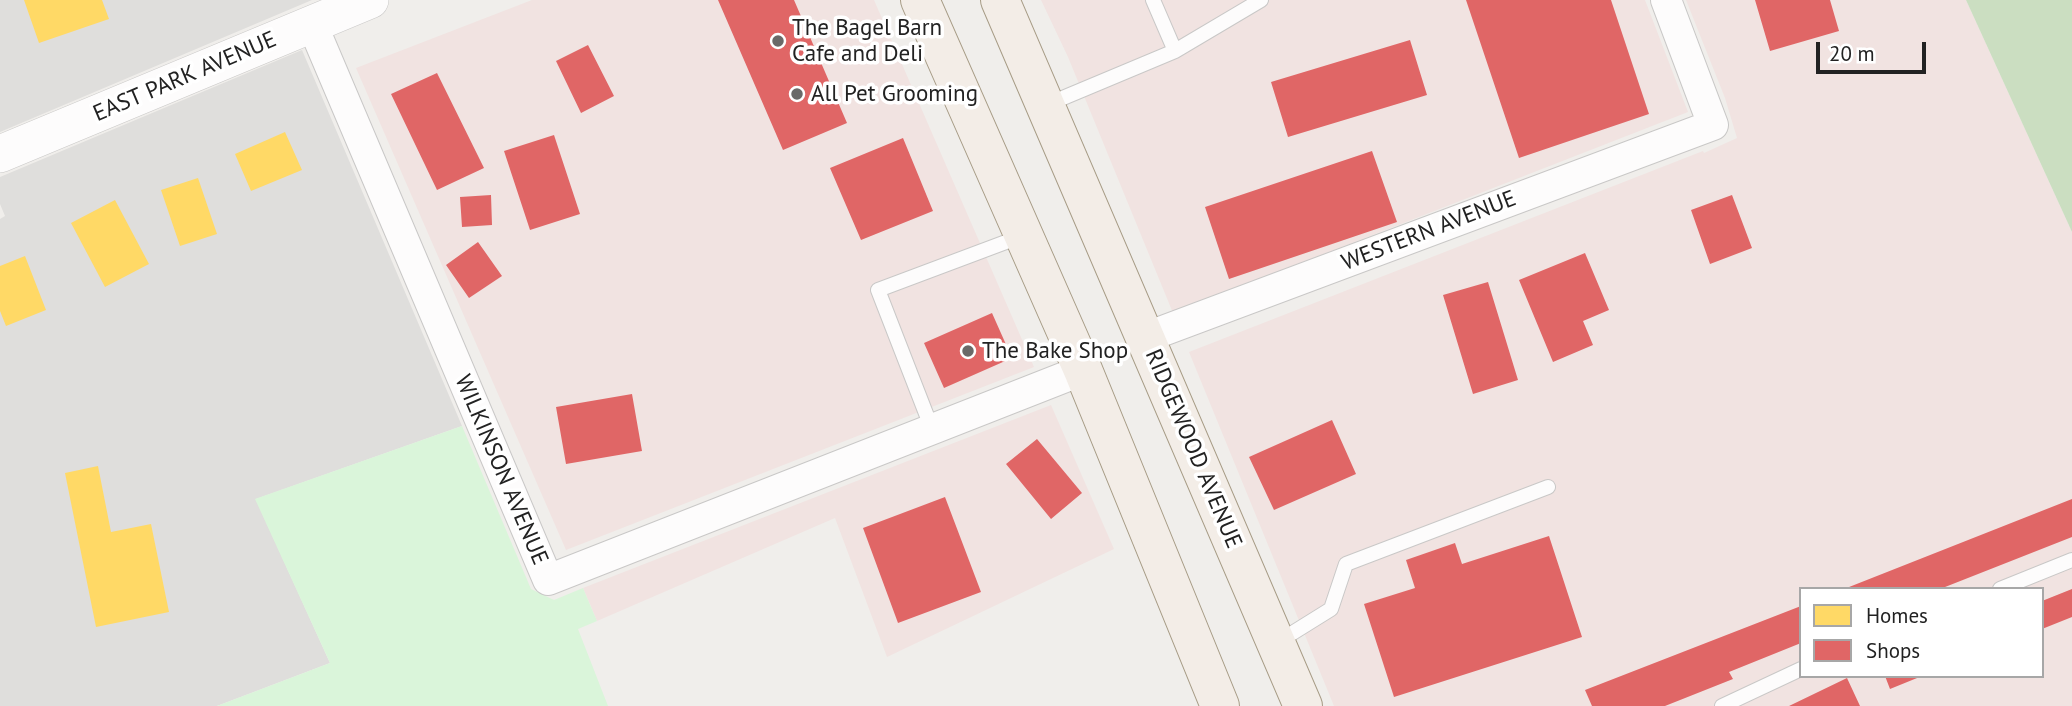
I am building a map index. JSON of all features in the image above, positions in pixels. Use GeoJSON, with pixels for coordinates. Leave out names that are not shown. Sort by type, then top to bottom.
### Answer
{"type":"FeatureCollection","features":[{"type":"Feature","properties":{"kind":"main road"},"geometry":{"type":"LineString","coordinates":[[920,0],[1083,370],[1220,706]]}},
{"type":"Feature","properties":{"kind":"main road","name":"RIDGEWOOD AVENUE"},"geometry":{"type":"LineString","coordinates":[[1000,0],[1303,706]]}},
{"type":"Feature","properties":{"kind":"street","name":"EAST PARK AVENUE"},"geometry":{"type":"LineString","coordinates":[[0,154],[370,0]]}},
{"type":"Feature","properties":{"kind":"street","name":"WESTERN AVENUE"},"geometry":{"type":"LineString","coordinates":[[1144,338],[1713,125],[1666,0]]}},
{"type":"Feature","properties":{"kind":"street","name":"WILKINSON AVENUE"},"geometry":{"type":"LineString","coordinates":[[312,24],[548,580],[1083,370]]}},
{"type":"Feature","properties":{"kind":"lane"},"geometry":{"type":"LineString","coordinates":[[1153,0],[1175,51]]}},
{"type":"Feature","properties":{"kind":"lane"},"geometry":{"type":"LineString","coordinates":[[1046,105],[1175,51],[1261,0]]}},
{"type":"Feature","properties":{"kind":"lane"},"geometry":{"type":"LineString","coordinates":[[932,429],[878,290],[1024,235]]}},
{"type":"Feature","properties":{"kind":"lane"},"geometry":{"type":"LineString","coordinates":[[1277,643],[1331,609],[1346,564],[1548,487]]}},
{"type":"Feature","properties":{"kind":"lane"},"geometry":{"type":"LineString","coordinates":[[2005,587],[2072,559]]}},
{"type":"Feature","properties":{"kind":"lane"},"geometry":{"type":"LineString","coordinates":[[1722,706],[1799,670]]}},
{"type":"Feature","properties":{"kind":"shaded area"},"geometry":{"type":"Polygon","coordinates":[[[0,0],[312,0],[0,132],[0,0]]]}},
{"type":"Feature","properties":{"kind":"shaded area"},"geometry":{"type":"Polygon","coordinates":[[[532,0],[874,0],[1034,367],[566,550],[356,68],[532,0]]]}},
{"type":"Feature","properties":{"kind":"shaded area"},"geometry":{"type":"Polygon","coordinates":[[[1041,0],[1645,0],[1688,112],[1173,313],[1068,57],[1041,0]]]}},
{"type":"Feature","properties":{"kind":"shaded area"},"geometry":{"type":"Polygon","coordinates":[[[1686,0],[1966,0],[2072,232],[2072,706],[1334,706],[1189,352],[1737,138],[1725,98],[1686,0]]]}},
{"type":"Feature","properties":{"kind":"shaded area"},"geometry":{"type":"Polygon","coordinates":[[[302,50],[462,426],[256,499],[330,663],[217,706],[0,706],[0,219],[5,216],[0,204],[0,177],[302,50]]]}},
{"type":"Feature","properties":{"kind":"shaded area"},"geometry":{"type":"Polygon","coordinates":[[[1051,405],[1114,549],[887,657],[835,518],[597,621],[583,588],[1051,405]]]}},
{"type":"Feature","properties":{"kind":"green space"},"geometry":{"type":"Polygon","coordinates":[[[1966,0],[2072,0],[2072,232],[1966,0]]]}},
{"type":"Feature","properties":{"kind":"green space"},"geometry":{"type":"Polygon","coordinates":[[[462,426],[531,589],[554,600],[583,588],[597,621],[578,629],[608,706],[217,706],[330,663],[255,499],[462,426]]]}},
{"type":"Feature","properties":{"kind":"building: Homes"},"geometry":{"type":"Polygon","coordinates":[[[24,0],[102,0],[109,19],[39,43],[24,0]]]}},
{"type":"Feature","properties":{"kind":"building: Homes"},"geometry":{"type":"Polygon","coordinates":[[[285,132],[302,170],[251,191],[235,154],[285,132]]]}},
{"type":"Feature","properties":{"kind":"building: Homes"},"geometry":{"type":"Polygon","coordinates":[[[198,178],[217,234],[180,246],[161,190],[198,178]]]}},
{"type":"Feature","properties":{"kind":"building: Homes"},"geometry":{"type":"Polygon","coordinates":[[[115,200],[149,264],[105,287],[71,223],[115,200]]]}},
{"type":"Feature","properties":{"kind":"building: Homes"},"geometry":{"type":"Polygon","coordinates":[[[25,256],[46,310],[6,326],[0,311],[0,266],[25,256]]]}},
{"type":"Feature","properties":{"kind":"building: Homes"},"geometry":{"type":"Polygon","coordinates":[[[98,466],[111,532],[151,524],[169,612],[96,627],[65,473],[98,466]]]}},
{"type":"Feature","properties":{"kind":"building: Shops"},"geometry":{"type":"Polygon","coordinates":[[[718,0],[794,0],[847,123],[783,150],[718,0]]]}},
{"type":"Feature","properties":{"kind":"building: Shops"},"geometry":{"type":"Polygon","coordinates":[[[1466,0],[1611,0],[1649,114],[1519,158],[1466,0]]]}},
{"type":"Feature","properties":{"kind":"building: Shops"},"geometry":{"type":"Polygon","coordinates":[[[1755,0],[1830,0],[1839,31],[1770,51],[1755,0]]]}},
{"type":"Feature","properties":{"kind":"building: Shops"},"geometry":{"type":"Polygon","coordinates":[[[1410,40],[1427,95],[1288,137],[1271,82],[1410,40]]]}},
{"type":"Feature","properties":{"kind":"building: Shops"},"geometry":{"type":"Polygon","coordinates":[[[588,45],[614,96],[581,113],[556,61],[588,45]]]}},
{"type":"Feature","properties":{"kind":"building: Shops"},"geometry":{"type":"Polygon","coordinates":[[[437,73],[484,168],[437,190],[391,94],[437,73]]]}},
{"type":"Feature","properties":{"kind":"building: Shops"},"geometry":{"type":"Polygon","coordinates":[[[554,135],[580,214],[530,230],[504,151],[554,135]]]}},
{"type":"Feature","properties":{"kind":"building: Shops"},"geometry":{"type":"Polygon","coordinates":[[[903,138],[933,211],[861,240],[830,168],[903,138]]]}},
{"type":"Feature","properties":{"kind":"building: Shops"},"geometry":{"type":"Polygon","coordinates":[[[1372,151],[1397,222],[1229,279],[1205,207],[1372,151]]]}},
{"type":"Feature","properties":{"kind":"building: Shops"},"geometry":{"type":"Polygon","coordinates":[[[491,195],[492,225],[462,227],[460,197],[491,195]]]}},
{"type":"Feature","properties":{"kind":"building: Shops"},"geometry":{"type":"Polygon","coordinates":[[[1732,195],[1752,248],[1710,264],[1691,210],[1732,195]]]}},
{"type":"Feature","properties":{"kind":"building: Shops"},"geometry":{"type":"Polygon","coordinates":[[[478,242],[502,276],[469,298],[446,265],[478,242]]]}},
{"type":"Feature","properties":{"kind":"building: Shops"},"geometry":{"type":"Polygon","coordinates":[[[1585,253],[1609,310],[1583,321],[1593,345],[1553,362],[1519,280],[1585,253]]]}},
{"type":"Feature","properties":{"kind":"building: Shops"},"geometry":{"type":"Polygon","coordinates":[[[1488,282],[1518,380],[1473,394],[1443,295],[1488,282]]]}},
{"type":"Feature","properties":{"kind":"building: Shops","name":"The Bake Shop"},"geometry":{"type":"Polygon","coordinates":[[[992,313],[1012,358],[944,388],[924,343],[992,313]]]}},
{"type":"Feature","properties":{"kind":"building: Shops"},"geometry":{"type":"Polygon","coordinates":[[[632,394],[642,451],[566,464],[556,407],[632,394]]]}},
{"type":"Feature","properties":{"kind":"building: Shops"},"geometry":{"type":"Polygon","coordinates":[[[1332,420],[1356,474],[1274,510],[1249,457],[1332,420]]]}},
{"type":"Feature","properties":{"kind":"building: Shops"},"geometry":{"type":"Polygon","coordinates":[[[1037,439],[1082,493],[1051,519],[1006,464],[1037,439]]]}},
{"type":"Feature","properties":{"kind":"building: Shops"},"geometry":{"type":"Polygon","coordinates":[[[945,497],[981,592],[898,623],[863,528],[945,497]]]}},
{"type":"Feature","properties":{"kind":"building: Shops"},"geometry":{"type":"Polygon","coordinates":[[[2072,499],[2072,537],[1945,587],[1849,587],[2072,499]]]}},
{"type":"Feature","properties":{"kind":"building: Shops"},"geometry":{"type":"Polygon","coordinates":[[[1549,536],[1582,637],[1394,697],[1364,604],[1415,588],[1406,560],[1455,543],[1462,564],[1549,536]]]}},
{"type":"Feature","properties":{"kind":"building: Shops"},"geometry":{"type":"Polygon","coordinates":[[[2072,589],[2072,617],[2044,628],[2044,600],[2072,589]]]}},
{"type":"Feature","properties":{"kind":"building: Shops"},"geometry":{"type":"Polygon","coordinates":[[[1799,607],[1799,644],[1729,672],[1733,679],[1665,706],[1592,706],[1585,690],[1799,607]]]}},
{"type":"Feature","properties":{"kind":"building: Shops"},"geometry":{"type":"Polygon","coordinates":[[[1847,678],[1860,706],[1789,706],[1847,678]]]}},
{"type":"Feature","properties":{"kind":"building: Shops"},"geometry":{"type":"Polygon","coordinates":[[[1886,678],[1917,678],[1890,689],[1886,678]]]}},
{"type":"Feature","properties":{"kind":"place","name":"The Bagel Barn Cafe and Deli"},"geometry":{"type":"Point","coordinates":[778,41]}},
{"type":"Feature","properties":{"kind":"place","name":"All Pet Grooming"},"geometry":{"type":"Point","coordinates":[797,94]}},
{"type":"Feature","properties":{"kind":"place","name":"The Bake Shop"},"geometry":{"type":"Point","coordinates":[968,351]}}]}
